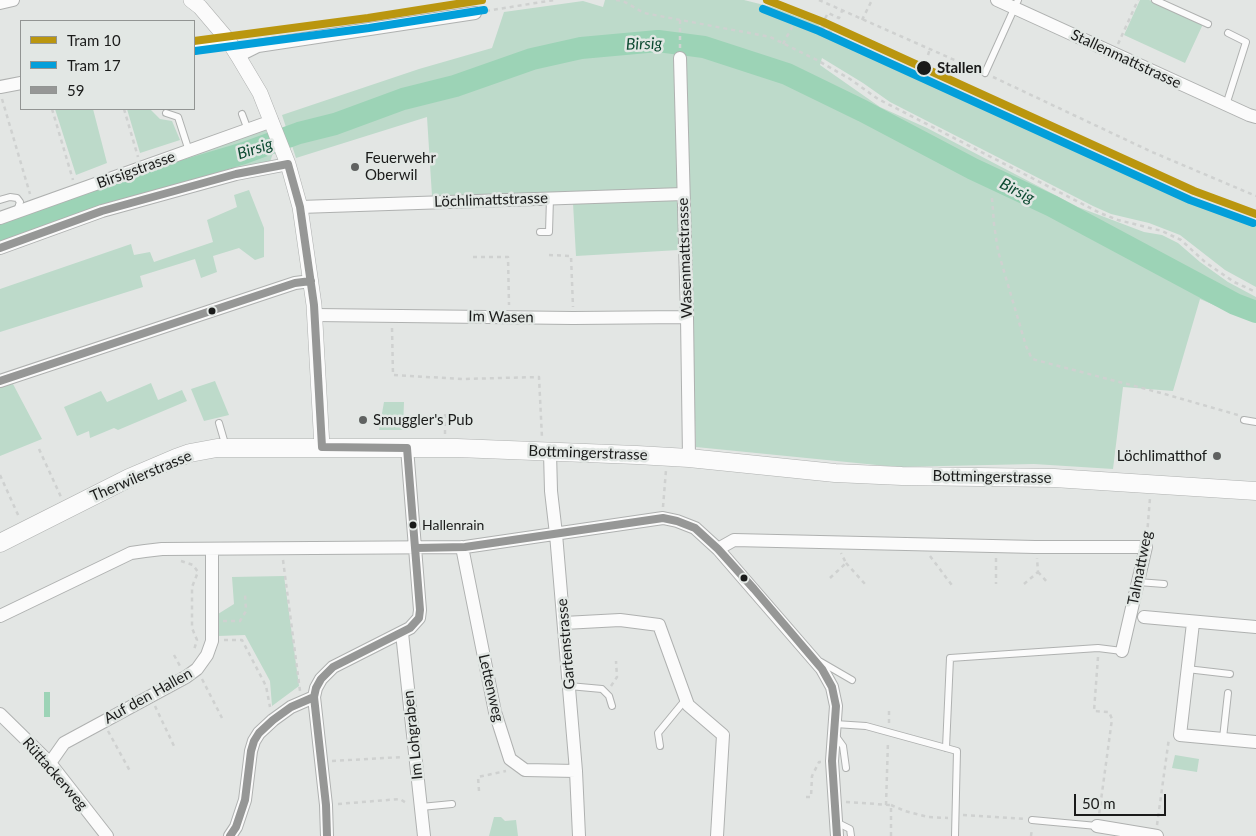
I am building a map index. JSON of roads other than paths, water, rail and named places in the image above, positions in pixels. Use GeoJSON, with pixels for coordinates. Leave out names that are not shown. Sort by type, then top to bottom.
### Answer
{"type":"FeatureCollection","features":[{"type":"Feature","properties":{"kind":"main road","name":"Therwilerstrasse"},"geometry":{"type":"LineString","coordinates":[[0,543],[129,478],[190,453],[227,448],[322,447]]}},
{"type":"Feature","properties":{"kind":"main road","name":"Bottmingerstrasse"},"geometry":{"type":"LineString","coordinates":[[322,447],[444,448],[689,458],[835,473],[1054,478],[1256,491]]}},
{"type":"Feature","properties":{"kind":"street"},"geometry":{"type":"LineString","coordinates":[[0,3],[13,0]]}},
{"type":"Feature","properties":{"kind":"street"},"geometry":{"type":"LineString","coordinates":[[191,0],[200,7],[228,40],[260,93],[288,164],[300,207],[311,281],[315,315],[322,447]]}},
{"type":"Feature","properties":{"kind":"street","name":"Stallenmattstrasse"},"geometry":{"type":"LineString","coordinates":[[997,0],[1016,4],[1114,53],[1249,116],[1256,117]]}},
{"type":"Feature","properties":{"kind":"street"},"geometry":{"type":"LineString","coordinates":[[238,56],[258,46],[474,13]]}},
{"type":"Feature","properties":{"kind":"street"},"geometry":{"type":"LineString","coordinates":[[195,48],[228,40]]}},
{"type":"Feature","properties":{"kind":"street","name":"Wasenmattstrasse"},"geometry":{"type":"LineString","coordinates":[[680,57],[689,458]]}},
{"type":"Feature","properties":{"kind":"street"},"geometry":{"type":"LineString","coordinates":[[0,87],[20,83]]}},
{"type":"Feature","properties":{"kind":"street","name":"Birsigstrasse"},"geometry":{"type":"LineString","coordinates":[[0,218],[272,121]]}},
{"type":"Feature","properties":{"kind":"street"},"geometry":{"type":"LineString","coordinates":[[0,248],[102,211],[236,174],[288,164]]}},
{"type":"Feature","properties":{"kind":"street","name":"Löchlimattstrasse"},"geometry":{"type":"LineString","coordinates":[[300,207],[683,194]]}},
{"type":"Feature","properties":{"kind":"street"},"geometry":{"type":"LineString","coordinates":[[0,381],[295,283],[311,281]]}},
{"type":"Feature","properties":{"kind":"street","name":"Im Wasen"},"geometry":{"type":"LineString","coordinates":[[315,315],[573,318],[687,317]]}},
{"type":"Feature","properties":{"kind":"street"},"geometry":{"type":"LineString","coordinates":[[230,836],[246,800],[251,751],[259,733],[272,720],[308,699],[321,679],[332,667],[402,634],[416,623],[420,610],[407,448]]}},
{"type":"Feature","properties":{"kind":"street","name":"Gartenstrasse"},"geometry":{"type":"LineString","coordinates":[[546,452],[564,623],[576,771],[579,836]]}},
{"type":"Feature","properties":{"kind":"street"},"geometry":{"type":"LineString","coordinates":[[0,616],[131,553],[162,549],[462,547],[663,518],[677,521],[695,528],[718,549],[822,669],[832,687],[836,706],[832,761],[837,836]]}},
{"type":"Feature","properties":{"kind":"street","name":"Talmattweg"},"geometry":{"type":"LineString","coordinates":[[718,549],[734,540],[1036,547],[1146,547],[1122,650]]}},
{"type":"Feature","properties":{"kind":"street","name":"Lettenweg"},"geometry":{"type":"LineString","coordinates":[[462,547],[495,712],[510,759],[525,770],[576,771]]}},
{"type":"Feature","properties":{"kind":"street","name":"Auf den Hallen"},"geometry":{"type":"LineString","coordinates":[[50,763],[64,743],[150,696],[207,655],[212,641],[212,549]]}},
{"type":"Feature","properties":{"kind":"street"},"geometry":{"type":"LineString","coordinates":[[1144,617],[1256,627]]}},
{"type":"Feature","properties":{"kind":"street"},"geometry":{"type":"LineString","coordinates":[[564,623],[620,620],[659,625],[688,705],[723,735],[717,836]]}},
{"type":"Feature","properties":{"kind":"street"},"geometry":{"type":"LineString","coordinates":[[1193,622],[1180,735],[1256,742]]}},
{"type":"Feature","properties":{"kind":"street","name":"Im Lohgraben"},"geometry":{"type":"LineString","coordinates":[[402,634],[424,836]]}},
{"type":"Feature","properties":{"kind":"street"},"geometry":{"type":"LineString","coordinates":[[308,699],[320,761],[326,805],[327,836]]}},
{"type":"Feature","properties":{"kind":"street","name":"Rüttackerweg"},"geometry":{"type":"LineString","coordinates":[[0,714],[50,763],[107,836]]}},
{"type":"Feature","properties":{"kind":"street"},"geometry":{"type":"LineString","coordinates":[[1097,826],[1156,836]]}},
{"type":"Feature","properties":{"kind":"lane"},"geometry":{"type":"LineString","coordinates":[[1155,0],[1208,24]]}},
{"type":"Feature","properties":{"kind":"lane"},"geometry":{"type":"LineString","coordinates":[[985,73],[1016,4]]}},
{"type":"Feature","properties":{"kind":"lane"},"geometry":{"type":"LineString","coordinates":[[1226,105],[1246,42],[1228,33]]}},
{"type":"Feature","properties":{"kind":"lane"},"geometry":{"type":"LineString","coordinates":[[166,113],[178,117],[189,151]]}},
{"type":"Feature","properties":{"kind":"lane"},"geometry":{"type":"LineString","coordinates":[[242,114],[248,130]]}},
{"type":"Feature","properties":{"kind":"lane"},"geometry":{"type":"LineString","coordinates":[[0,200],[10,197],[17,198],[20,202],[17,212]]}},
{"type":"Feature","properties":{"kind":"lane"},"geometry":{"type":"LineString","coordinates":[[540,232],[549,232],[550,198]]}},
{"type":"Feature","properties":{"kind":"lane"},"geometry":{"type":"LineString","coordinates":[[1244,420],[1256,422]]}},
{"type":"Feature","properties":{"kind":"lane"},"geometry":{"type":"LineString","coordinates":[[219,423],[227,448]]}},
{"type":"Feature","properties":{"kind":"lane"},"geometry":{"type":"LineString","coordinates":[[1138,582],[1164,584]]}},
{"type":"Feature","properties":{"kind":"lane"},"geometry":{"type":"LineString","coordinates":[[946,748],[950,658],[1098,648],[1122,650]]}},
{"type":"Feature","properties":{"kind":"lane"},"geometry":{"type":"LineString","coordinates":[[811,656],[852,680]]}},
{"type":"Feature","properties":{"kind":"lane"},"geometry":{"type":"LineString","coordinates":[[1187,669],[1230,674]]}},
{"type":"Feature","properties":{"kind":"lane"},"geometry":{"type":"LineString","coordinates":[[569,686],[602,689],[609,696],[612,706]]}},
{"type":"Feature","properties":{"kind":"lane"},"geometry":{"type":"LineString","coordinates":[[1223,738],[1228,693]]}},
{"type":"Feature","properties":{"kind":"lane"},"geometry":{"type":"LineString","coordinates":[[660,746],[658,734],[686,699]]}},
{"type":"Feature","properties":{"kind":"lane"},"geometry":{"type":"LineString","coordinates":[[846,768],[843,746],[834,729],[866,726],[956,751],[955,836]]}},
{"type":"Feature","properties":{"kind":"lane"},"geometry":{"type":"LineString","coordinates":[[420,806],[452,804]]}},
{"type":"Feature","properties":{"kind":"lane"},"geometry":{"type":"LineString","coordinates":[[1032,820],[1097,826]]}},
{"type":"Feature","properties":{"kind":"lane"},"geometry":{"type":"LineString","coordinates":[[836,822],[850,829],[851,836]]}},
{"type":"Feature","properties":{"kind":"waterway","name":"Birsig"},"geometry":{"type":"LineString","coordinates":[[0,232],[170,175],[244,153],[299,133],[335,124],[403,99],[455,86],[532,59],[581,48],[658,41],[704,47],[787,74],[863,111],[973,169],[1052,206],[1235,304],[1256,312]]}},
{"type":"Feature","properties":{"kind":"tram line","name":"10"},"geometry":{"type":"LineString","coordinates":[[195,41],[368,18],[482,0]]}},
{"type":"Feature","properties":{"kind":"tram line","name":"10"},"geometry":{"type":"LineString","coordinates":[[767,0],[823,22],[1194,191],[1256,214]]}},
{"type":"Feature","properties":{"kind":"tram line","name":"17"},"geometry":{"type":"LineString","coordinates":[[763,9],[819,31],[1190,200],[1253,223]]}},
{"type":"Feature","properties":{"kind":"tram line","name":"17"},"geometry":{"type":"LineString","coordinates":[[195,51],[369,28],[484,10]]}},
{"type":"Feature","properties":{"kind":"place","name":"Stallen"},"geometry":{"type":"Point","coordinates":[924,68]}},
{"type":"Feature","properties":{"kind":"place","name":"Feuerwehr Oberwil"},"geometry":{"type":"Point","coordinates":[355,167]}},
{"type":"Feature","properties":{"kind":"place","name":"Smuggler's Pub"},"geometry":{"type":"Point","coordinates":[363,420]}},
{"type":"Feature","properties":{"kind":"place","name":"Löchlimatthof"},"geometry":{"type":"Point","coordinates":[1217,456]}},
{"type":"Feature","properties":{"kind":"place","name":"Hallenrain"},"geometry":{"type":"Point","coordinates":[413,525]}}]}
